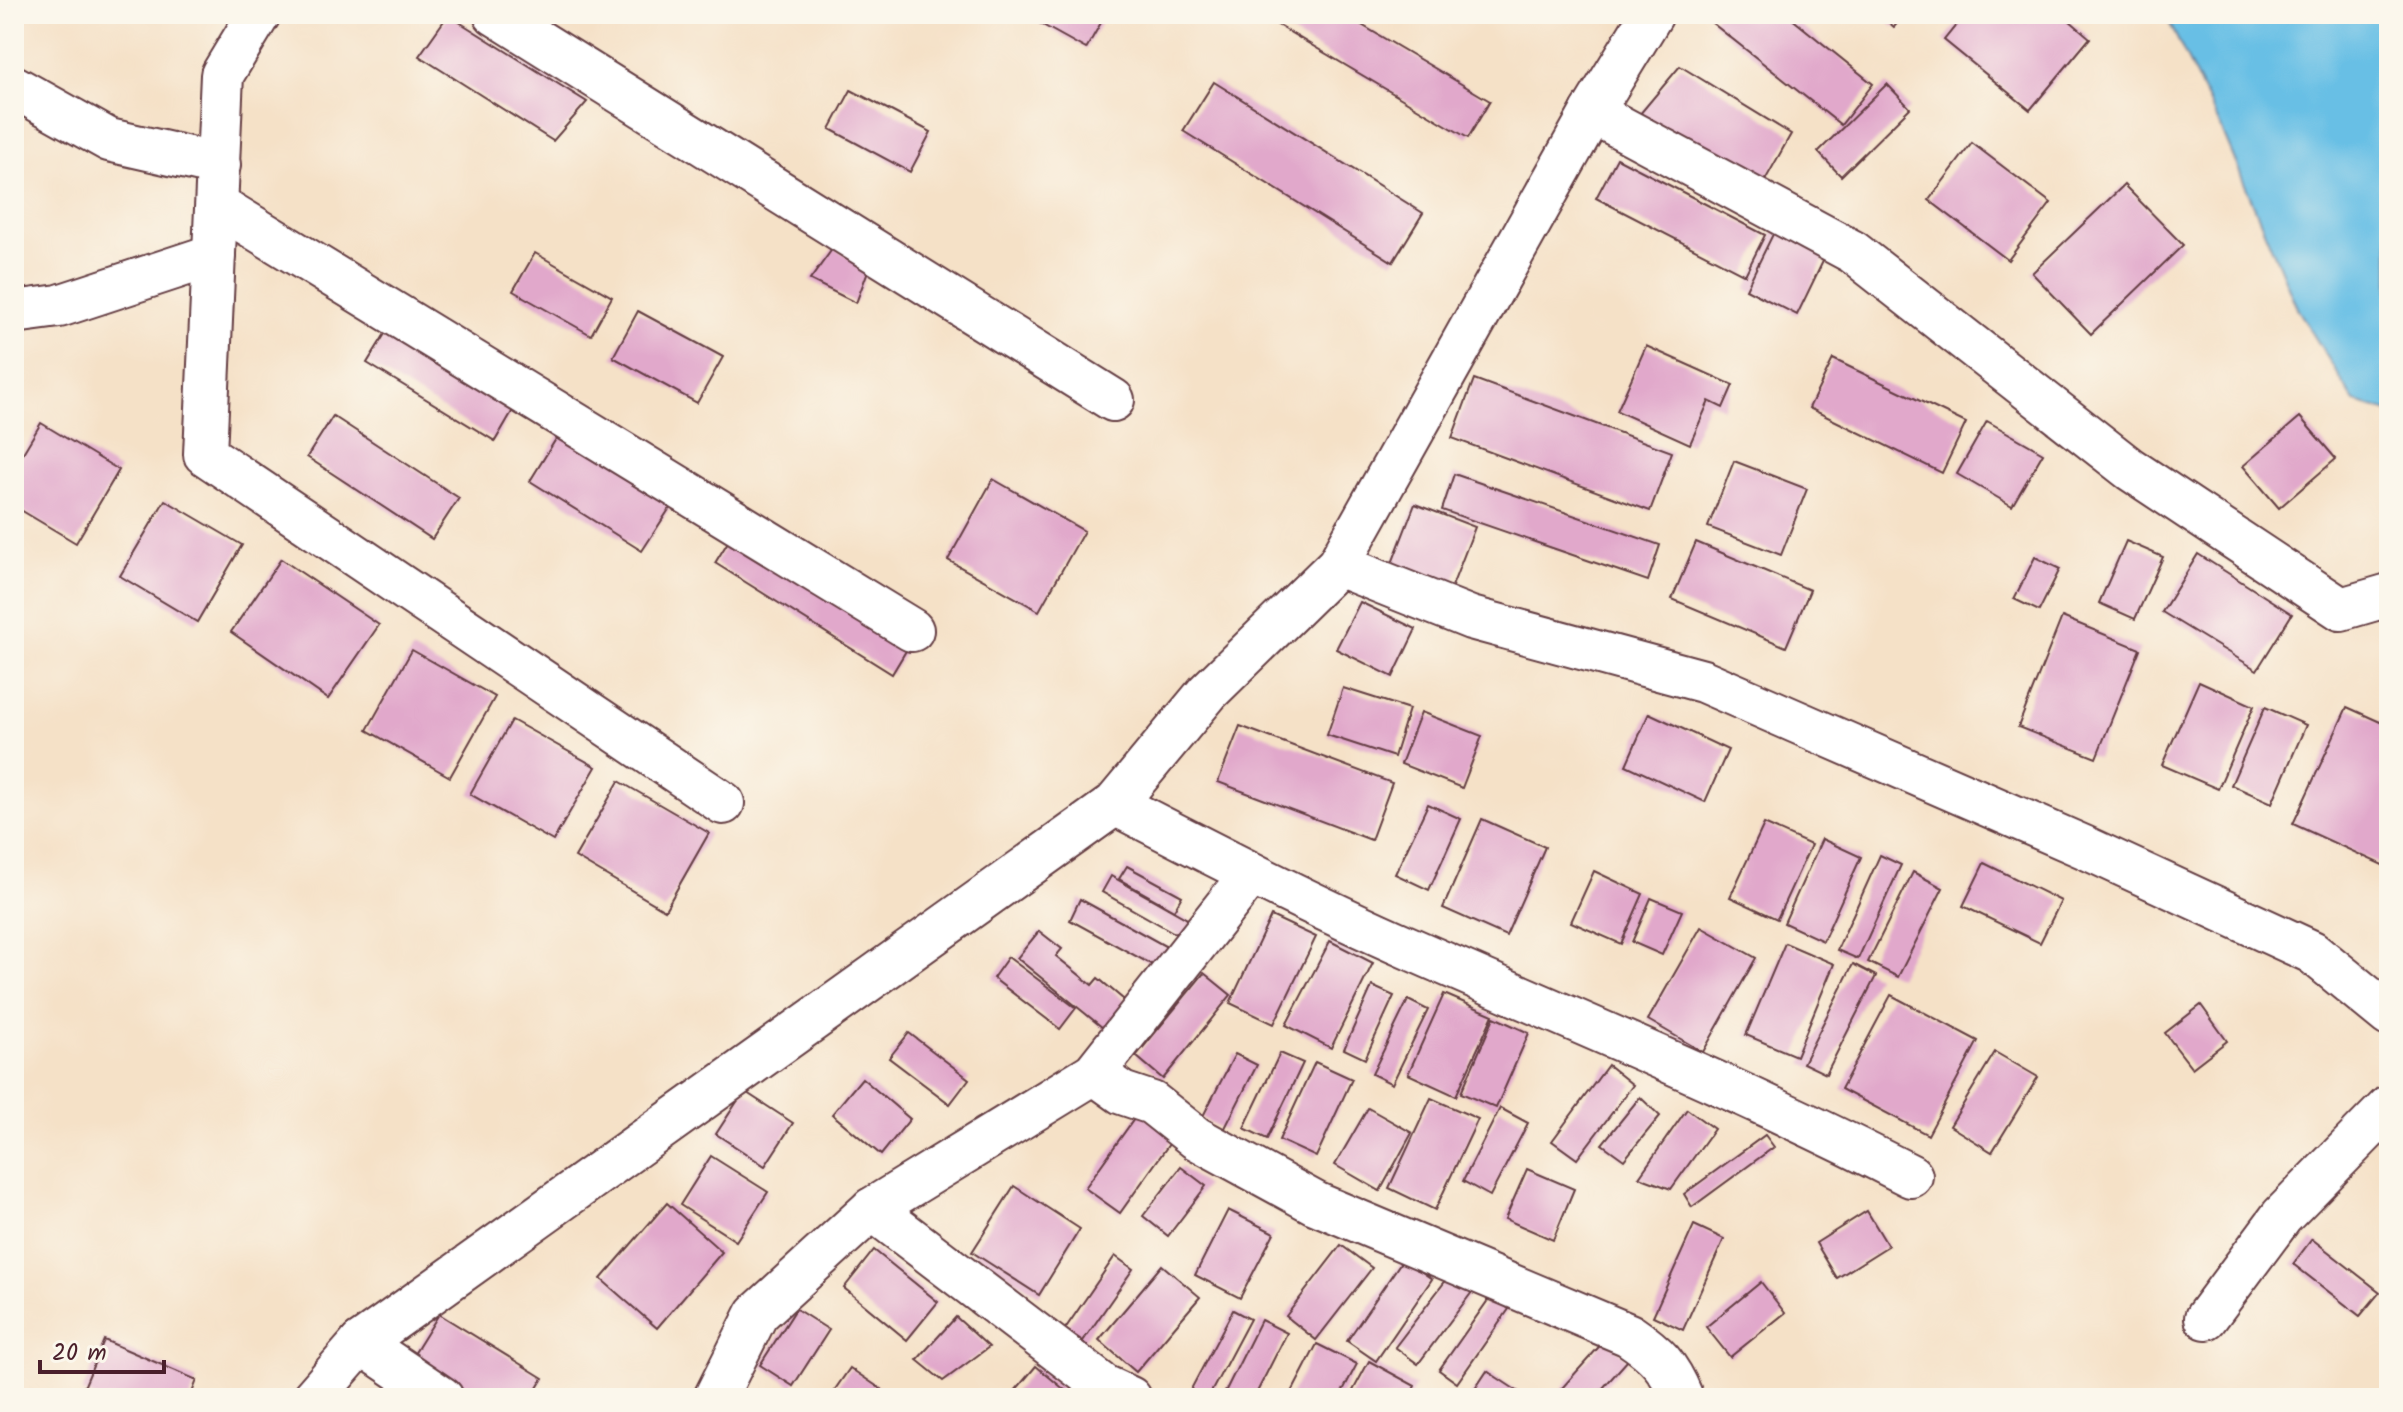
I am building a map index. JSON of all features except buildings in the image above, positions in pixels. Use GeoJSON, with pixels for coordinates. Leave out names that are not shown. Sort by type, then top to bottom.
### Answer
{"type":"FeatureCollection","features":[{"type":"Feature","properties":{"kind":"street"},"geometry":{"type":"LineString","coordinates":[[259,14],[222,75],[205,454],[723,803]]}},
{"type":"Feature","properties":{"kind":"street"},"geometry":{"type":"LineString","coordinates":[[495,14],[1113,400]]}},
{"type":"Feature","properties":{"kind":"street"},"geometry":{"type":"LineString","coordinates":[[313,1398],[361,1343],[1115,804],[1208,692],[1338,565],[1592,112],[1652,14]]}},
{"type":"Feature","properties":{"kind":"street"},"geometry":{"type":"LineString","coordinates":[[14,87],[109,140],[218,185],[912,630]]}},
{"type":"Feature","properties":{"kind":"street"},"geometry":{"type":"LineString","coordinates":[[1592,112],[1853,252],[2130,469],[2341,609],[2389,595]]}},
{"type":"Feature","properties":{"kind":"street"},"geometry":{"type":"LineString","coordinates":[[14,312],[59,306],[214,255]]}},
{"type":"Feature","properties":{"kind":"street"},"geometry":{"type":"LineString","coordinates":[[1338,565],[1471,618],[1703,681],[2084,847],[2312,952],[2389,1015]]}},
{"type":"Feature","properties":{"kind":"street"},"geometry":{"type":"LineString","coordinates":[[1115,804],[1251,874],[1406,947],[1772,1106],[1911,1176]]}},
{"type":"Feature","properties":{"kind":"street"},"geometry":{"type":"LineString","coordinates":[[715,1398],[757,1314],[872,1209],[1094,1073],[1251,874]]}},
{"type":"Feature","properties":{"kind":"street"},"geometry":{"type":"LineString","coordinates":[[1094,1073],[1122,1093],[1152,1103],[1196,1138],[1315,1203],[1629,1335],[1656,1352],[1682,1398]]}},
{"type":"Feature","properties":{"kind":"street"},"geometry":{"type":"LineString","coordinates":[[2206,1318],[2282,1216],[2389,1107]]}},
{"type":"Feature","properties":{"kind":"street"},"geometry":{"type":"LineString","coordinates":[[872,1209],[1104,1386],[1130,1398]]}},
{"type":"Feature","properties":{"kind":"street"},"geometry":{"type":"LineString","coordinates":[[361,1343],[442,1398]]}},
{"type":"Feature","properties":{"kind":"water"},"geometry":{"type":"Polygon","coordinates":[[[2165,14],[2389,14],[2389,412],[2355,402],[2297,308],[2220,125],[2165,14]]]}}]}
